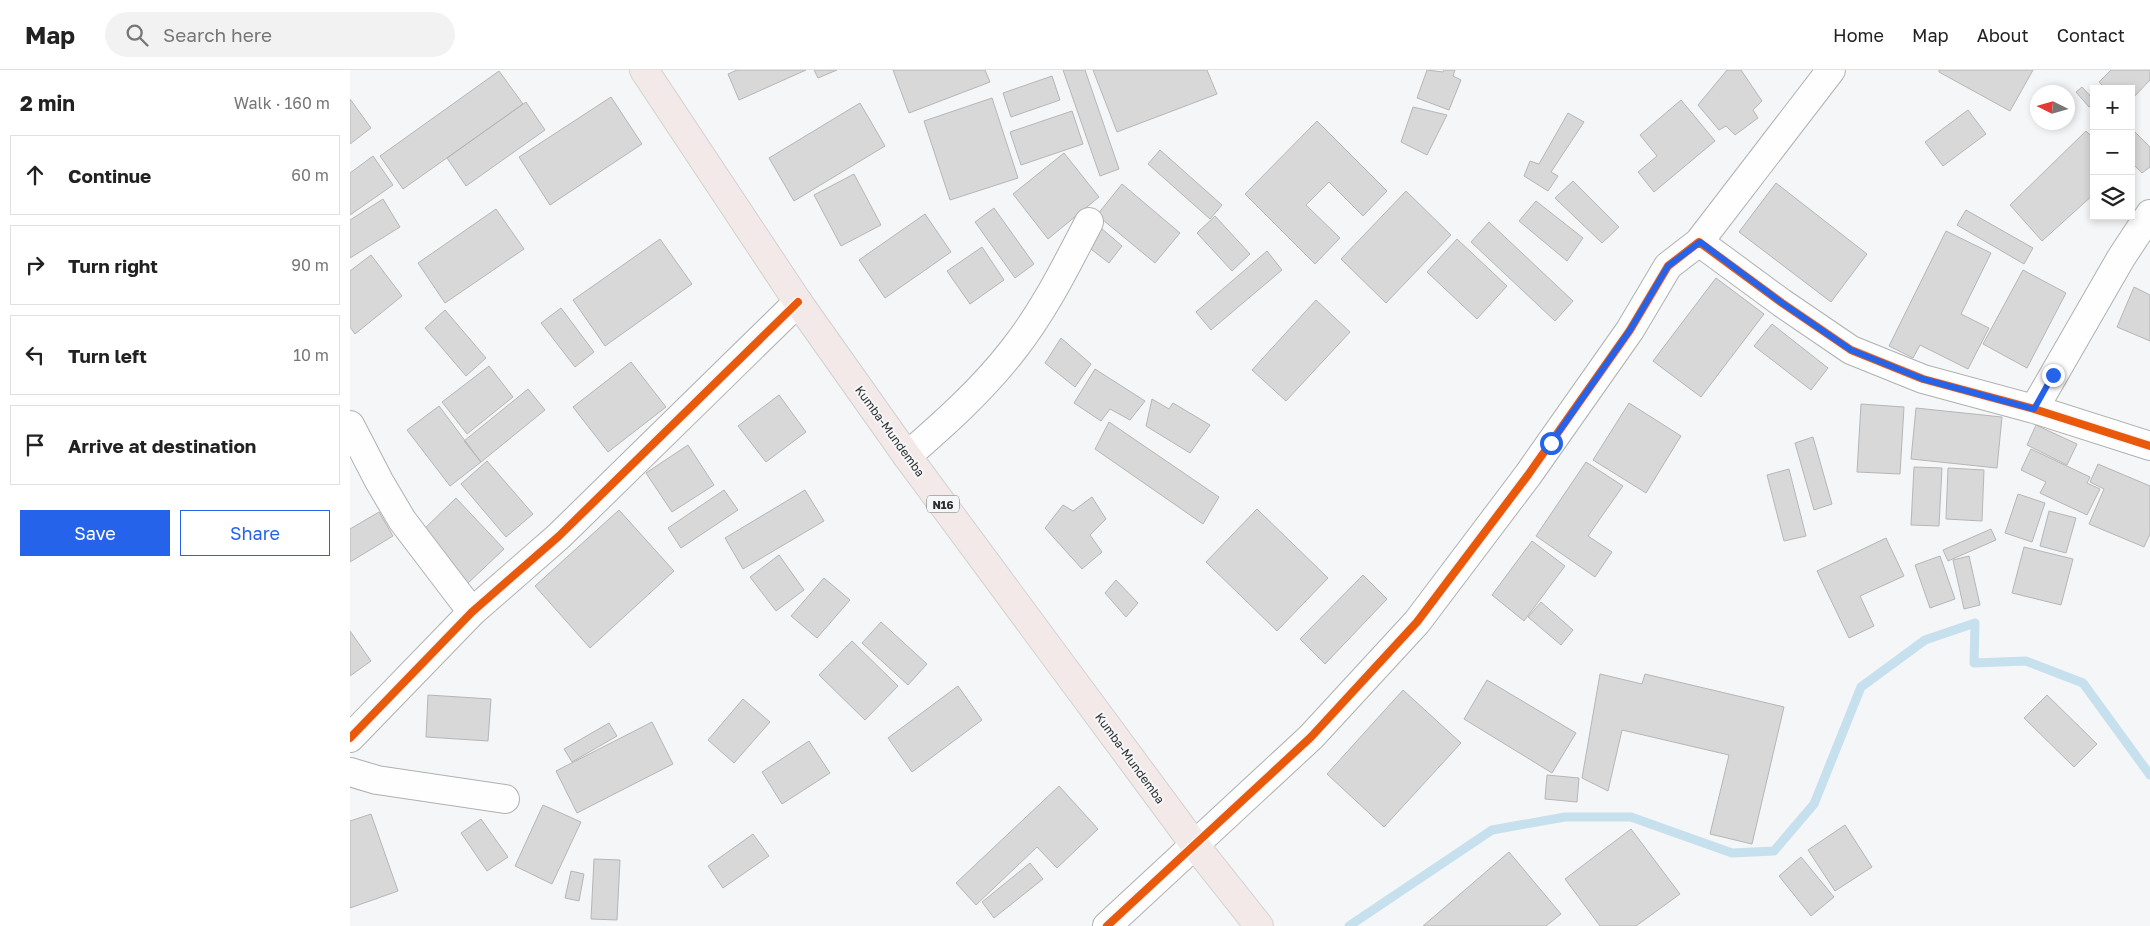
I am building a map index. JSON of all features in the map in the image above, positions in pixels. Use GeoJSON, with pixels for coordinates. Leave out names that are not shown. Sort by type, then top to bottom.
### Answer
{"type":"FeatureCollection","features":[{"type":"Feature","properties":{"kind":"highway","name":"Kumba-Mundemba"},"geometry":{"type":"LineString","coordinates":[[644,70],[798,302],[907,456],[1194,844],[1259,926]]}},
{"type":"Feature","properties":{"kind":"street"},"geometry":{"type":"LineString","coordinates":[[1107,926],[1311,737],[1416,622],[1528,475],[1630,330],[1668,266],[1700,242],[1831,70]]}},
{"type":"Feature","properties":{"kind":"street"},"geometry":{"type":"LineString","coordinates":[[2034,409],[2121,258],[2150,214]]}},
{"type":"Feature","properties":{"kind":"street"},"geometry":{"type":"LineString","coordinates":[[907,456],[965,405],[1014,350],[1056,286],[1089,222]]}},
{"type":"Feature","properties":{"kind":"street"},"geometry":{"type":"LineString","coordinates":[[1700,242],[1782,303],[1851,350],[1923,379],[2034,409],[2150,446]]}},
{"type":"Feature","properties":{"kind":"street"},"geometry":{"type":"LineString","coordinates":[[350,738],[472,612],[559,536],[798,302]]}},
{"type":"Feature","properties":{"kind":"street"},"geometry":{"type":"LineString","coordinates":[[350,425],[402,520],[472,612]]}},
{"type":"Feature","properties":{"kind":"street"},"geometry":{"type":"LineString","coordinates":[[350,772],[377,780],[505,799]]}},
{"type":"Feature","properties":{"kind":"building"},"geometry":{"type":"Polygon","coordinates":[[[737,70],[806,70],[739,100],[728,74],[737,70]]]}},
{"type":"Feature","properties":{"kind":"building"},"geometry":{"type":"Polygon","coordinates":[[[814,70],[837,70],[818,78],[814,70]]]}},
{"type":"Feature","properties":{"kind":"building"},"geometry":{"type":"Polygon","coordinates":[[[893,70],[985,70],[990,82],[909,113],[893,70]]]}},
{"type":"Feature","properties":{"kind":"building"},"geometry":{"type":"Polygon","coordinates":[[[1063,70],[1085,70],[1119,169],[1100,176],[1063,70]]]}},
{"type":"Feature","properties":{"kind":"building"},"geometry":{"type":"Polygon","coordinates":[[[1093,70],[1207,70],[1217,94],[1117,132],[1093,70]]]}},
{"type":"Feature","properties":{"kind":"building"},"geometry":{"type":"Polygon","coordinates":[[[1427,70],[1443,72],[1444,70],[1455,70],[1453,76],[1461,80],[1449,110],[1417,98],[1427,70]]]}},
{"type":"Feature","properties":{"kind":"building"},"geometry":{"type":"Polygon","coordinates":[[[1727,70],[1741,70],[1762,101],[1753,110],[1758,118],[1735,135],[1726,126],[1719,130],[1698,105],[1727,70]]]}},
{"type":"Feature","properties":{"kind":"building"},"geometry":{"type":"Polygon","coordinates":[[[1939,70],[2033,70],[2010,111],[1939,72],[1939,70]]]}},
{"type":"Feature","properties":{"kind":"building"},"geometry":{"type":"Polygon","coordinates":[[[2111,70],[2150,70],[2150,80],[2135,96],[2135,85],[2102,85],[2099,82],[2111,70]]]}},
{"type":"Feature","properties":{"kind":"building"},"geometry":{"type":"Polygon","coordinates":[[[499,71],[523,104],[403,189],[380,156],[499,71]]]}},
{"type":"Feature","properties":{"kind":"building"},"geometry":{"type":"Polygon","coordinates":[[[1052,76],[1060,100],[1011,117],[1003,93],[1052,76]]]}},
{"type":"Feature","properties":{"kind":"building"},"geometry":{"type":"Polygon","coordinates":[[[2082,87],[2090,96],[2089,107],[2076,92],[2082,87]]]}},
{"type":"Feature","properties":{"kind":"building"},"geometry":{"type":"Polygon","coordinates":[[[611,97],[642,144],[550,205],[519,157],[611,97]]]}},
{"type":"Feature","properties":{"kind":"building"},"geometry":{"type":"Polygon","coordinates":[[[992,98],[1018,178],[950,200],[924,121],[992,98]]]}},
{"type":"Feature","properties":{"kind":"building"},"geometry":{"type":"Polygon","coordinates":[[[350,99],[371,128],[350,144],[350,99]]]}},
{"type":"Feature","properties":{"kind":"building"},"geometry":{"type":"Polygon","coordinates":[[[1681,100],[1715,141],[1654,192],[1638,172],[1657,156],[1640,135],[1681,100]]]}},
{"type":"Feature","properties":{"kind":"building"},"geometry":{"type":"Polygon","coordinates":[[[526,102],[545,130],[466,186],[447,158],[526,102]]]}},
{"type":"Feature","properties":{"kind":"building"},"geometry":{"type":"Polygon","coordinates":[[[860,103],[885,146],[794,201],[769,158],[860,103]]]}},
{"type":"Feature","properties":{"kind":"building"},"geometry":{"type":"Polygon","coordinates":[[[1413,107],[1447,115],[1427,155],[1401,142],[1413,107]]]}},
{"type":"Feature","properties":{"kind":"building"},"geometry":{"type":"Polygon","coordinates":[[[1968,110],[1986,134],[1943,166],[1925,142],[1968,110]]]}},
{"type":"Feature","properties":{"kind":"building"},"geometry":{"type":"Polygon","coordinates":[[[1072,111],[1083,144],[1021,165],[1010,132],[1072,111]]]}},
{"type":"Feature","properties":{"kind":"building"},"geometry":{"type":"Polygon","coordinates":[[[1568,113],[1584,122],[1551,172],[1558,176],[1548,191],[1524,176],[1530,161],[1539,164],[1568,113]]]}},
{"type":"Feature","properties":{"kind":"building"},"geometry":{"type":"Polygon","coordinates":[[[1317,121],[1387,191],[1363,216],[1329,182],[1306,205],[1340,238],[1315,264],[1245,194],[1317,121]]]}},
{"type":"Feature","properties":{"kind":"building"},"geometry":{"type":"Polygon","coordinates":[[[2086,131],[2090,135],[2090,198],[2042,241],[2010,205],[2086,131]]]}},
{"type":"Feature","properties":{"kind":"building"},"geometry":{"type":"Polygon","coordinates":[[[2135,132],[2150,147],[2150,167],[2142,173],[2135,166],[2135,132]]]}},
{"type":"Feature","properties":{"kind":"building"},"geometry":{"type":"Polygon","coordinates":[[[1160,150],[1222,205],[1210,219],[1148,164],[1160,150]]]}},
{"type":"Feature","properties":{"kind":"building"},"geometry":{"type":"Polygon","coordinates":[[[1064,153],[1099,197],[1048,239],[1013,194],[1064,153]]]}},
{"type":"Feature","properties":{"kind":"building"},"geometry":{"type":"Polygon","coordinates":[[[373,156],[393,185],[350,215],[350,173],[373,156]]]}},
{"type":"Feature","properties":{"kind":"building"},"geometry":{"type":"Polygon","coordinates":[[[854,174],[881,225],[841,246],[814,195],[854,174]]]}},
{"type":"Feature","properties":{"kind":"building"},"geometry":{"type":"Polygon","coordinates":[[[1573,181],[1619,227],[1602,243],[1555,198],[1573,181]]]}},
{"type":"Feature","properties":{"kind":"building"},"geometry":{"type":"Polygon","coordinates":[[[1776,183],[1867,254],[1831,302],[1739,232],[1776,183]]]}},
{"type":"Feature","properties":{"kind":"building"},"geometry":{"type":"Polygon","coordinates":[[[1122,184],[1180,233],[1155,263],[1097,215],[1122,184]]]}},
{"type":"Feature","properties":{"kind":"building"},"geometry":{"type":"Polygon","coordinates":[[[1406,191],[1451,235],[1386,303],[1341,259],[1406,191]]]}},
{"type":"Feature","properties":{"kind":"building"},"geometry":{"type":"Polygon","coordinates":[[[383,199],[400,227],[350,258],[350,220],[383,199]]]}},
{"type":"Feature","properties":{"kind":"building"},"geometry":{"type":"Polygon","coordinates":[[[1536,201],[1583,238],[1567,261],[1519,221],[1536,201]]]}},
{"type":"Feature","properties":{"kind":"building"},"geometry":{"type":"Polygon","coordinates":[[[994,208],[1034,264],[1015,278],[975,222],[994,208]]]}},
{"type":"Feature","properties":{"kind":"building"},"geometry":{"type":"Polygon","coordinates":[[[496,209],[524,249],[445,303],[418,263],[496,209]]]}},
{"type":"Feature","properties":{"kind":"building"},"geometry":{"type":"Polygon","coordinates":[[[1966,210],[2033,248],[2024,264],[1957,225],[1966,210]]]}},
{"type":"Feature","properties":{"kind":"building"},"geometry":{"type":"Polygon","coordinates":[[[925,214],[951,252],[885,298],[859,260],[925,214]]]}},
{"type":"Feature","properties":{"kind":"building"},"geometry":{"type":"Polygon","coordinates":[[[1215,216],[1250,254],[1232,271],[1197,233],[1215,216]]]}},
{"type":"Feature","properties":{"kind":"building"},"geometry":{"type":"Polygon","coordinates":[[[1489,222],[1573,301],[1555,321],[1471,242],[1489,222]]]}},
{"type":"Feature","properties":{"kind":"building"},"geometry":{"type":"Polygon","coordinates":[[[1101,228],[1122,246],[1109,263],[1087,246],[1101,228]]]}},
{"type":"Feature","properties":{"kind":"building"},"geometry":{"type":"Polygon","coordinates":[[[1946,231],[1991,253],[1961,314],[1989,328],[1968,369],[1920,345],[1913,358],[1889,346],[1946,231]]]}},
{"type":"Feature","properties":{"kind":"building"},"geometry":{"type":"Polygon","coordinates":[[[660,239],[692,284],[605,346],[573,300],[660,239]]]}},
{"type":"Feature","properties":{"kind":"building"},"geometry":{"type":"Polygon","coordinates":[[[1457,239],[1507,286],[1477,319],[1427,272],[1457,239]]]}},
{"type":"Feature","properties":{"kind":"building"},"geometry":{"type":"Polygon","coordinates":[[[982,247],[1004,280],[970,304],[947,271],[982,247]]]}},
{"type":"Feature","properties":{"kind":"building"},"geometry":{"type":"Polygon","coordinates":[[[1267,251],[1282,270],[1211,330],[1196,312],[1267,251]]]}},
{"type":"Feature","properties":{"kind":"building"},"geometry":{"type":"Polygon","coordinates":[[[371,255],[402,296],[355,334],[350,327],[350,271],[371,255]]]}},
{"type":"Feature","properties":{"kind":"building"},"geometry":{"type":"Polygon","coordinates":[[[2023,270],[2066,293],[2027,368],[1983,344],[2023,270]]]}},
{"type":"Feature","properties":{"kind":"building"},"geometry":{"type":"Polygon","coordinates":[[[1716,278],[1764,314],[1701,397],[1653,361],[1716,278]]]}},
{"type":"Feature","properties":{"kind":"building"},"geometry":{"type":"Polygon","coordinates":[[[2134,287],[2150,295],[2150,341],[2117,327],[2134,287]]]}},
{"type":"Feature","properties":{"kind":"building"},"geometry":{"type":"Polygon","coordinates":[[[1316,300],[1350,332],[1286,401],[1252,370],[1316,300]]]}},
{"type":"Feature","properties":{"kind":"building"},"geometry":{"type":"Polygon","coordinates":[[[561,308],[594,352],[575,367],[541,323],[561,308]]]}},
{"type":"Feature","properties":{"kind":"building"},"geometry":{"type":"Polygon","coordinates":[[[445,310],[486,358],[466,376],[425,328],[445,310]]]}},
{"type":"Feature","properties":{"kind":"building"},"geometry":{"type":"Polygon","coordinates":[[[1772,324],[1828,368],[1811,390],[1754,346],[1772,324]]]}},
{"type":"Feature","properties":{"kind":"building"},"geometry":{"type":"Polygon","coordinates":[[[1061,338],[1091,364],[1075,387],[1045,363],[1061,338]]]}},
{"type":"Feature","properties":{"kind":"building"},"geometry":{"type":"Polygon","coordinates":[[[631,362],[666,407],[608,452],[573,407],[631,362]]]}},
{"type":"Feature","properties":{"kind":"building"},"geometry":{"type":"Polygon","coordinates":[[[489,366],[513,397],[467,434],[442,402],[489,366]]]}},
{"type":"Feature","properties":{"kind":"building"},"geometry":{"type":"Polygon","coordinates":[[[1095,369],[1145,401],[1130,420],[1110,409],[1101,421],[1074,403],[1095,369]]]}},
{"type":"Feature","properties":{"kind":"building"},"geometry":{"type":"Polygon","coordinates":[[[528,389],[545,410],[481,462],[464,441],[528,389]]]}},
{"type":"Feature","properties":{"kind":"building"},"geometry":{"type":"Polygon","coordinates":[[[779,395],[806,432],[766,462],[738,426],[779,395]]]}},
{"type":"Feature","properties":{"kind":"building"},"geometry":{"type":"Polygon","coordinates":[[[1152,399],[1169,409],[1173,403],[1210,425],[1190,453],[1146,426],[1152,399]]]}},
{"type":"Feature","properties":{"kind":"building"},"geometry":{"type":"Polygon","coordinates":[[[1629,403],[1681,436],[1646,493],[1593,460],[1629,403]]]}},
{"type":"Feature","properties":{"kind":"building"},"geometry":{"type":"Polygon","coordinates":[[[1861,404],[1904,407],[1900,474],[1857,472],[1861,404]]]}},
{"type":"Feature","properties":{"kind":"building"},"geometry":{"type":"Polygon","coordinates":[[[439,406],[481,462],[450,486],[407,430],[439,406]]]}},
{"type":"Feature","properties":{"kind":"building"},"geometry":{"type":"Polygon","coordinates":[[[1916,408],[2002,417],[1997,468],[1911,459],[1916,408]]]}},
{"type":"Feature","properties":{"kind":"building"},"geometry":{"type":"Polygon","coordinates":[[[1109,422],[1219,497],[1203,524],[1095,449],[1109,422]]]}},
{"type":"Feature","properties":{"kind":"building"},"geometry":{"type":"Polygon","coordinates":[[[2036,425],[2077,444],[2067,465],[2027,445],[2036,425]]]}},
{"type":"Feature","properties":{"kind":"building"},"geometry":{"type":"Polygon","coordinates":[[[1813,437],[1832,504],[1814,510],[1795,443],[1813,437]]]}},
{"type":"Feature","properties":{"kind":"building"},"geometry":{"type":"Polygon","coordinates":[[[688,445],[714,485],[672,512],[646,473],[688,445]]]}},
{"type":"Feature","properties":{"kind":"building"},"geometry":{"type":"Polygon","coordinates":[[[2031,449],[2090,477],[2087,483],[2100,489],[2087,515],[2040,493],[2046,482],[2021,470],[2031,449]]]}},
{"type":"Feature","properties":{"kind":"building"},"geometry":{"type":"Polygon","coordinates":[[[487,461],[533,514],[506,537],[461,484],[487,461]]]}},
{"type":"Feature","properties":{"kind":"building"},"geometry":{"type":"Polygon","coordinates":[[[1586,462],[1623,486],[1588,536],[1612,552],[1595,577],[1536,536],[1586,462]]]}},
{"type":"Feature","properties":{"kind":"building"},"geometry":{"type":"Polygon","coordinates":[[[2098,464],[2150,486],[2150,534],[2144,547],[2089,524],[2104,489],[2090,482],[2098,464]]]}},
{"type":"Feature","properties":{"kind":"building"},"geometry":{"type":"Polygon","coordinates":[[[1914,467],[1942,468],[1939,526],[1911,525],[1914,467]]]}},
{"type":"Feature","properties":{"kind":"building"},"geometry":{"type":"Polygon","coordinates":[[[1948,468],[1984,470],[1982,521],[1946,519],[1948,468]]]}},
{"type":"Feature","properties":{"kind":"building"},"geometry":{"type":"Polygon","coordinates":[[[1789,469],[1806,536],[1784,541],[1767,475],[1789,469]]]}},
{"type":"Feature","properties":{"kind":"building"},"geometry":{"type":"Polygon","coordinates":[[[724,490],[738,510],[681,548],[668,528],[724,490]]]}},
{"type":"Feature","properties":{"kind":"building"},"geometry":{"type":"Polygon","coordinates":[[[805,490],[824,521],[743,569],[725,538],[805,490]]]}},
{"type":"Feature","properties":{"kind":"building"},"geometry":{"type":"Polygon","coordinates":[[[2018,494],[2045,503],[2032,542],[2005,533],[2018,494]]]}},
{"type":"Feature","properties":{"kind":"building"},"geometry":{"type":"Polygon","coordinates":[[[1092,497],[1106,519],[1090,535],[1102,552],[1082,569],[1045,528],[1063,505],[1073,511],[1092,497]]]}},
{"type":"Feature","properties":{"kind":"building"},"geometry":{"type":"Polygon","coordinates":[[[456,498],[504,549],[466,585],[418,535],[456,498]]]}},
{"type":"Feature","properties":{"kind":"building"},"geometry":{"type":"Polygon","coordinates":[[[1257,509],[1328,578],[1277,631],[1206,562],[1257,509]]]}},
{"type":"Feature","properties":{"kind":"building"},"geometry":{"type":"Polygon","coordinates":[[[619,510],[674,571],[590,648],[535,586],[619,510]]]}},
{"type":"Feature","properties":{"kind":"building"},"geometry":{"type":"Polygon","coordinates":[[[2049,511],[2076,518],[2066,553],[2040,546],[2049,511]]]}},
{"type":"Feature","properties":{"kind":"building"},"geometry":{"type":"Polygon","coordinates":[[[379,512],[393,536],[350,562],[350,529],[379,512]]]}},
{"type":"Feature","properties":{"kind":"building"},"geometry":{"type":"Polygon","coordinates":[[[1991,529],[1996,540],[1948,561],[1943,550],[1991,529]]]}},
{"type":"Feature","properties":{"kind":"building"},"geometry":{"type":"Polygon","coordinates":[[[1886,538],[1904,576],[1860,596],[1874,626],[1849,638],[1817,571],[1886,538]]]}},
{"type":"Feature","properties":{"kind":"building"},"geometry":{"type":"Polygon","coordinates":[[[1532,541],[1565,566],[1524,621],[1492,595],[1532,541]]]}},
{"type":"Feature","properties":{"kind":"building"},"geometry":{"type":"Polygon","coordinates":[[[2024,547],[2073,559],[2061,605],[2012,593],[2024,547]]]}},
{"type":"Feature","properties":{"kind":"building"},"geometry":{"type":"Polygon","coordinates":[[[779,555],[804,590],[776,611],[750,577],[779,555]]]}},
{"type":"Feature","properties":{"kind":"building"},"geometry":{"type":"Polygon","coordinates":[[[1940,556],[1955,599],[1930,608],[1915,565],[1940,556]]]}},
{"type":"Feature","properties":{"kind":"building"},"geometry":{"type":"Polygon","coordinates":[[[1969,556],[1980,605],[1964,609],[1953,560],[1969,556]]]}},
{"type":"Feature","properties":{"kind":"building"},"geometry":{"type":"Polygon","coordinates":[[[1363,575],[1387,599],[1325,664],[1300,639],[1363,575]]]}},
{"type":"Feature","properties":{"kind":"building"},"geometry":{"type":"Polygon","coordinates":[[[824,578],[850,600],[817,638],[791,616],[824,578]]]}},
{"type":"Feature","properties":{"kind":"building"},"geometry":{"type":"Polygon","coordinates":[[[1116,580],[1138,603],[1126,617],[1105,593],[1116,580]]]}},
{"type":"Feature","properties":{"kind":"building"},"geometry":{"type":"Polygon","coordinates":[[[1541,602],[1573,630],[1561,645],[1528,617],[1541,602]]]}},
{"type":"Feature","properties":{"kind":"building"},"geometry":{"type":"Polygon","coordinates":[[[881,622],[927,664],[908,685],[862,643],[881,622]]]}},
{"type":"Feature","properties":{"kind":"building"},"geometry":{"type":"Polygon","coordinates":[[[350,631],[371,661],[350,676],[350,631]]]}},
{"type":"Feature","properties":{"kind":"building"},"geometry":{"type":"Polygon","coordinates":[[[852,641],[898,686],[865,720],[819,675],[852,641]]]}},
{"type":"Feature","properties":{"kind":"building"},"geometry":{"type":"Polygon","coordinates":[[[1600,674],[1642,684],[1645,674],[1784,707],[1752,844],[1710,834],[1729,755],[1622,730],[1608,791],[1582,778],[1600,674]]]}},
{"type":"Feature","properties":{"kind":"building"},"geometry":{"type":"Polygon","coordinates":[[[1487,680],[1576,733],[1552,773],[1464,719],[1487,680]]]}},
{"type":"Feature","properties":{"kind":"building"},"geometry":{"type":"Polygon","coordinates":[[[958,686],[982,720],[912,772],[888,738],[958,686]]]}},
{"type":"Feature","properties":{"kind":"building"},"geometry":{"type":"Polygon","coordinates":[[[1403,690],[1461,743],[1384,827],[1327,774],[1403,690]]]}},
{"type":"Feature","properties":{"kind":"building"},"geometry":{"type":"Polygon","coordinates":[[[428,695],[491,699],[488,741],[426,737],[428,695]]]}},
{"type":"Feature","properties":{"kind":"building"},"geometry":{"type":"Polygon","coordinates":[[[2047,695],[2097,744],[2074,767],[2024,718],[2047,695]]]}},
{"type":"Feature","properties":{"kind":"building"},"geometry":{"type":"Polygon","coordinates":[[[743,699],[770,722],[734,763],[708,740],[743,699]]]}},
{"type":"Feature","properties":{"kind":"building"},"geometry":{"type":"Polygon","coordinates":[[[652,722],[673,764],[577,813],[556,771],[652,722]]]}},
{"type":"Feature","properties":{"kind":"building"},"geometry":{"type":"Polygon","coordinates":[[[609,723],[617,736],[572,762],[564,749],[609,723]]]}},
{"type":"Feature","properties":{"kind":"building"},"geometry":{"type":"Polygon","coordinates":[[[809,741],[830,773],[782,804],[762,772],[809,741]]]}},
{"type":"Feature","properties":{"kind":"building"},"geometry":{"type":"Polygon","coordinates":[[[1547,775],[1579,778],[1577,802],[1545,799],[1547,775]]]}},
{"type":"Feature","properties":{"kind":"building"},"geometry":{"type":"Polygon","coordinates":[[[1059,786],[1098,829],[1057,868],[1037,847],[976,905],[956,883],[1059,786]]]}},
{"type":"Feature","properties":{"kind":"building"},"geometry":{"type":"Polygon","coordinates":[[[543,805],[581,822],[552,884],[515,866],[543,805]]]}},
{"type":"Feature","properties":{"kind":"building"},"geometry":{"type":"Polygon","coordinates":[[[371,814],[398,891],[350,908],[350,821],[371,814]]]}},
{"type":"Feature","properties":{"kind":"building"},"geometry":{"type":"Polygon","coordinates":[[[481,819],[508,857],[487,871],[461,833],[481,819]]]}},
{"type":"Feature","properties":{"kind":"building"},"geometry":{"type":"Polygon","coordinates":[[[1845,825],[1872,867],[1835,891],[1808,850],[1845,825]]]}},
{"type":"Feature","properties":{"kind":"building"},"geometry":{"type":"Polygon","coordinates":[[[1631,829],[1680,894],[1636,926],[1600,926],[1565,879],[1631,829]]]}},
{"type":"Feature","properties":{"kind":"building"},"geometry":{"type":"Polygon","coordinates":[[[753,834],[769,856],[723,888],[708,866],[753,834]]]}},
{"type":"Feature","properties":{"kind":"building"},"geometry":{"type":"Polygon","coordinates":[[[1509,852],[1561,914],[1546,926],[1423,926],[1509,852]]]}},
{"type":"Feature","properties":{"kind":"building"},"geometry":{"type":"Polygon","coordinates":[[[1801,857],[1834,897],[1811,916],[1779,876],[1801,857]]]}},
{"type":"Feature","properties":{"kind":"building"},"geometry":{"type":"Polygon","coordinates":[[[594,859],[620,860],[617,920],[591,919],[594,859]]]}},
{"type":"Feature","properties":{"kind":"building"},"geometry":{"type":"Polygon","coordinates":[[[1030,863],[1043,879],[994,918],[982,902],[1030,863]]]}},
{"type":"Feature","properties":{"kind":"building"},"geometry":{"type":"Polygon","coordinates":[[[571,871],[584,874],[579,901],[565,898],[571,871]]]}},
{"type":"Feature","properties":{"kind":"waterway"},"geometry":{"type":"LineString","coordinates":[[1349,926],[1492,830],[1565,817],[1631,817],[1732,853],[1774,851],[1814,804],[1861,687],[1925,640],[1975,623],[1974,663],[2026,661],[2083,683],[2150,775]]}},
{"type":"Feature","properties":{"kind":"cycle path"},"geometry":{"type":"LineString","coordinates":[[1107,926],[1311,737],[1417,622],[1528,475],[1630,330],[1668,266],[1699,242],[1782,303],[1851,350],[1923,379],[2034,409],[2150,446]]}},
{"type":"Feature","properties":{"kind":"cycle path"},"geometry":{"type":"LineString","coordinates":[[350,738],[472,612],[559,536],[798,302]]}},
{"type":"Feature","properties":{"kind":"route"},"geometry":{"type":"LineString","coordinates":[[1551,443],[1630,330],[1668,266],[1700,242],[1782,303],[1851,350],[1923,379],[2034,409],[2053,375]]}}]}
